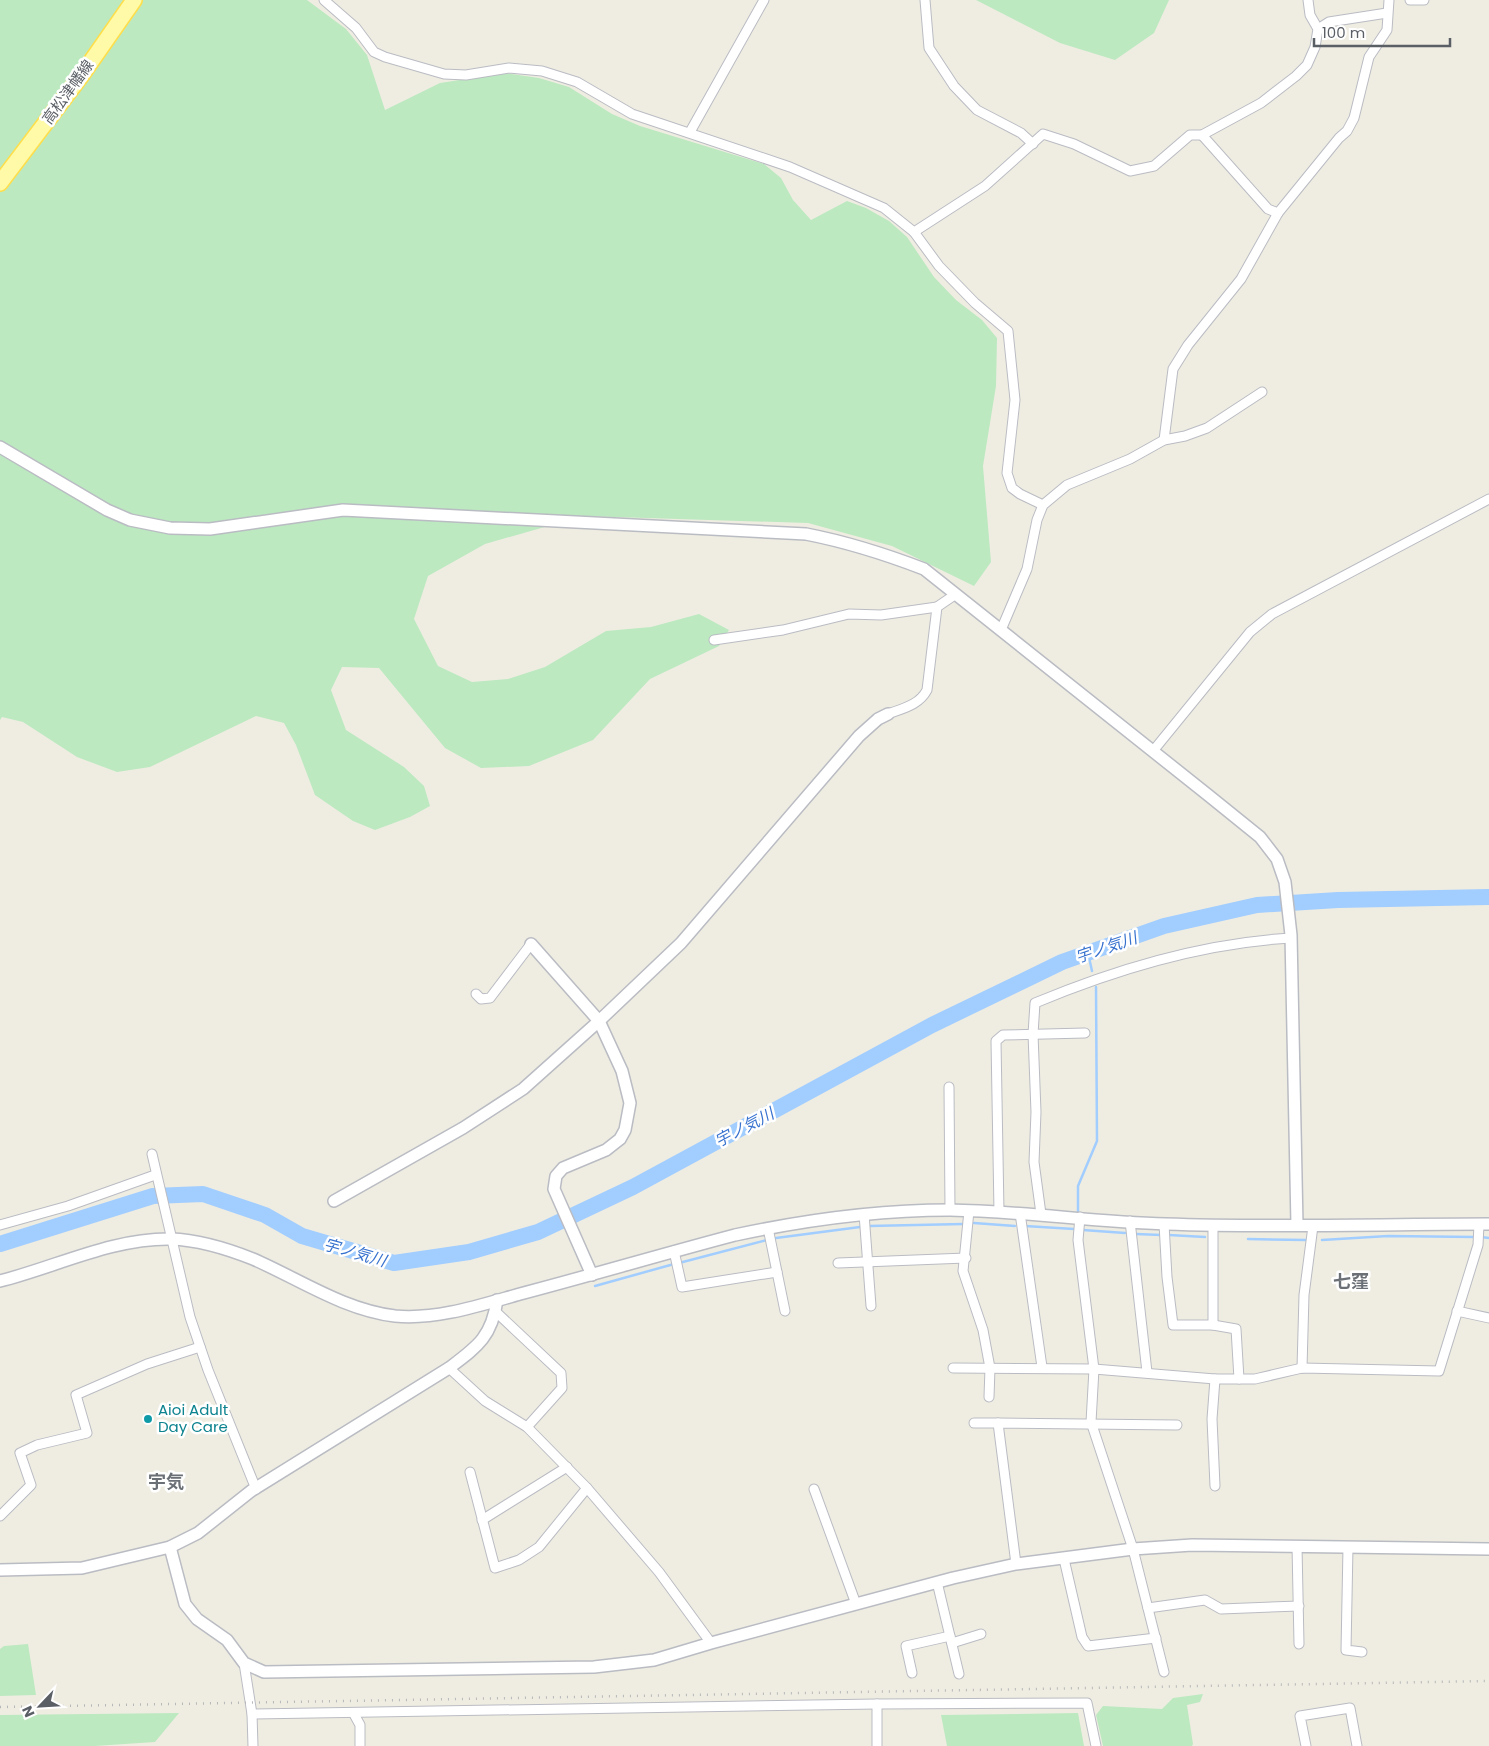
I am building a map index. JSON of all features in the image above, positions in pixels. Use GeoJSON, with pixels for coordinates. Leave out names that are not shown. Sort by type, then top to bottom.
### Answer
{"type":"FeatureCollection","features":[{"type":"Feature","properties":{"kind":"main road","name":"高松津幡線"},"geometry":{"type":"LineString","coordinates":[[0,183],[81,76],[134,0]]}},
{"type":"Feature","properties":{"kind":"street"},"geometry":{"type":"LineString","coordinates":[[324,0],[356,28],[374,52],[385,57],[444,74],[466,75],[509,68],[542,71],[577,82],[632,114],[790,167],[884,208],[914,232],[939,266],[975,303],[1008,331],[1015,400],[1007,473],[1012,488],[1020,494],[1043,504]]}},
{"type":"Feature","properties":{"kind":"street"},"geometry":{"type":"LineString","coordinates":[[690,132],[764,0]]}},
{"type":"Feature","properties":{"kind":"street"},"geometry":{"type":"LineString","coordinates":[[925,0],[929,48],[954,86],[977,110],[1021,133],[1033,144]]}},
{"type":"Feature","properties":{"kind":"street"},"geometry":{"type":"LineString","coordinates":[[914,232],[985,186],[1043,134],[1074,144],[1130,171],[1154,166],[1190,135],[1202,135],[1262,103],[1307,65],[1315,47],[1318,29],[1310,15],[1308,0]]}},
{"type":"Feature","properties":{"kind":"street"},"geometry":{"type":"LineString","coordinates":[[1164,440],[1173,369],[1188,345],[1242,279],[1278,212],[1339,138],[1347,131],[1354,118],[1369,57],[1386,30],[1389,0]]}},
{"type":"Feature","properties":{"kind":"street"},"geometry":{"type":"LineString","coordinates":[[1410,0],[1424,0]]}},
{"type":"Feature","properties":{"kind":"street"},"geometry":{"type":"LineString","coordinates":[[1318,29],[1329,22],[1387,13]]}},
{"type":"Feature","properties":{"kind":"street"},"geometry":{"type":"LineString","coordinates":[[1202,135],[1268,209],[1278,212]]}},
{"type":"Feature","properties":{"kind":"street"},"geometry":{"type":"LineString","coordinates":[[1001,630],[1027,569],[1037,520],[1043,504],[1066,485],[1130,459],[1164,440],[1185,436],[1208,428],[1262,392]]}},
{"type":"Feature","properties":{"kind":"street"},"geometry":{"type":"LineString","coordinates":[[0,447],[107,510],[130,520],[170,528],[210,529],[343,510],[806,534],[842,541],[924,569],[1260,837],[1277,859],[1285,882],[1291,936],[1296,1225]]}},
{"type":"Feature","properties":{"kind":"street"},"geometry":{"type":"LineString","coordinates":[[1154,751],[1250,632],[1272,614],[1489,499]]}},
{"type":"Feature","properties":{"kind":"street"},"geometry":{"type":"LineString","coordinates":[[714,640],[783,630],[850,614],[881,615],[937,607],[956,594]]}},
{"type":"Feature","properties":{"kind":"street"},"geometry":{"type":"LineString","coordinates":[[334,1201],[463,1128],[523,1089],[599,1021],[681,942],[859,736],[878,719],[922,698],[927,690],[937,607]]}},
{"type":"Feature","properties":{"kind":"street"},"geometry":{"type":"LineString","coordinates":[[1041,1214],[1034,1162],[1036,1112],[1033,1034],[1035,1003],[1092,979],[1213,948],[1251,940],[1291,936]]}},
{"type":"Feature","properties":{"kind":"street"},"geometry":{"type":"LineString","coordinates":[[476,994],[481,1000],[490,998],[530,944],[599,1021],[628,1087],[629,1114],[625,1130],[613,1145],[559,1172],[554,1182],[559,1200],[592,1275]]}},
{"type":"Feature","properties":{"kind":"street"},"geometry":{"type":"LineString","coordinates":[[999,1212],[996,1041],[1002,1035],[1085,1033]]}},
{"type":"Feature","properties":{"kind":"street"},"geometry":{"type":"LineString","coordinates":[[949,1088],[950,1210]]}},
{"type":"Feature","properties":{"kind":"street"},"geometry":{"type":"LineString","coordinates":[[152,1154],[190,1316],[200,1347],[256,1489]]}},
{"type":"Feature","properties":{"kind":"street"},"geometry":{"type":"LineString","coordinates":[[0,1225],[68,1206],[156,1177]]}},
{"type":"Feature","properties":{"kind":"street"},"geometry":{"type":"LineString","coordinates":[[0,1282],[112,1246],[172,1239],[216,1247],[252,1259],[329,1296],[364,1308],[395,1316],[423,1316],[496,1305],[674,1251],[768,1228],[864,1214],[950,1210],[1041,1214],[1164,1224],[1313,1226],[1484,1224],[1439,1371],[1302,1368],[1255,1379],[1215,1379],[1094,1369],[953,1368]]}},
{"type":"Feature","properties":{"kind":"street"},"geometry":{"type":"LineString","coordinates":[[969,1211],[964,1271],[984,1330],[990,1368],[989,1397]]}},
{"type":"Feature","properties":{"kind":"street"},"geometry":{"type":"LineString","coordinates":[[1020,1213],[1042,1368]]}},
{"type":"Feature","properties":{"kind":"street"},"geometry":{"type":"LineString","coordinates":[[864,1214],[871,1306]]}},
{"type":"Feature","properties":{"kind":"street"},"geometry":{"type":"LineString","coordinates":[[1080,1217],[1078,1240],[1094,1369],[1091,1422],[1133,1549],[1164,1672]]}},
{"type":"Feature","properties":{"kind":"street"},"geometry":{"type":"LineString","coordinates":[[1130,1221],[1147,1372]]}},
{"type":"Feature","properties":{"kind":"street"},"geometry":{"type":"LineString","coordinates":[[1164,1224],[1167,1276],[1173,1325],[1213,1325],[1236,1329],[1239,1379]]}},
{"type":"Feature","properties":{"kind":"street"},"geometry":{"type":"LineString","coordinates":[[1213,1225],[1213,1325]]}},
{"type":"Feature","properties":{"kind":"street"},"geometry":{"type":"LineString","coordinates":[[1302,1368],[1304,1295],[1313,1226]]}},
{"type":"Feature","properties":{"kind":"street"},"geometry":{"type":"LineString","coordinates":[[768,1228],[785,1310]]}},
{"type":"Feature","properties":{"kind":"street"},"geometry":{"type":"LineString","coordinates":[[674,1251],[682,1287],[777,1272]]}},
{"type":"Feature","properties":{"kind":"street"},"geometry":{"type":"LineString","coordinates":[[838,1262],[966,1258]]}},
{"type":"Feature","properties":{"kind":"street"},"geometry":{"type":"LineString","coordinates":[[0,1570],[82,1568],[170,1547],[198,1533],[256,1489],[449,1368],[482,1341],[492,1325],[496,1305]]}},
{"type":"Feature","properties":{"kind":"street"},"geometry":{"type":"LineString","coordinates":[[496,1305],[561,1372],[562,1388],[527,1427]]}},
{"type":"Feature","properties":{"kind":"street"},"geometry":{"type":"LineString","coordinates":[[1457,1311],[1489,1318]]}},
{"type":"Feature","properties":{"kind":"street"},"geometry":{"type":"LineString","coordinates":[[0,1516],[30,1485],[20,1453],[38,1445],[87,1433],[76,1395],[147,1364],[200,1347]]}},
{"type":"Feature","properties":{"kind":"street"},"geometry":{"type":"LineString","coordinates":[[449,1368],[485,1401],[527,1427],[567,1467],[659,1572],[711,1643]]}},
{"type":"Feature","properties":{"kind":"street"},"geometry":{"type":"LineString","coordinates":[[1215,1379],[1212,1419],[1215,1486]]}},
{"type":"Feature","properties":{"kind":"street"},"geometry":{"type":"LineString","coordinates":[[998,1422],[1016,1564]]}},
{"type":"Feature","properties":{"kind":"street"},"geometry":{"type":"LineString","coordinates":[[974,1423],[1091,1422],[1177,1425]]}},
{"type":"Feature","properties":{"kind":"street"},"geometry":{"type":"LineString","coordinates":[[482,1520],[567,1467]]}},
{"type":"Feature","properties":{"kind":"street"},"geometry":{"type":"LineString","coordinates":[[470,1472],[495,1568],[519,1560],[539,1547],[587,1488]]}},
{"type":"Feature","properties":{"kind":"street"},"geometry":{"type":"LineString","coordinates":[[814,1489],[856,1604]]}},
{"type":"Feature","properties":{"kind":"street"},"geometry":{"type":"LineString","coordinates":[[170,1547],[185,1604],[197,1619],[226,1640],[244,1663],[264,1672],[594,1667],[654,1660],[936,1582],[1016,1564],[1133,1549],[1192,1544],[1489,1549]]}},
{"type":"Feature","properties":{"kind":"street"},"geometry":{"type":"LineString","coordinates":[[1298,1546],[1299,1644]]}},
{"type":"Feature","properties":{"kind":"street"},"geometry":{"type":"LineString","coordinates":[[1348,1547],[1346,1650],[1362,1652]]}},
{"type":"Feature","properties":{"kind":"street"},"geometry":{"type":"LineString","coordinates":[[1064,1559],[1082,1637],[1088,1646],[1156,1638]]}},
{"type":"Feature","properties":{"kind":"street"},"geometry":{"type":"LineString","coordinates":[[936,1582],[959,1674]]}},
{"type":"Feature","properties":{"kind":"street"},"geometry":{"type":"LineString","coordinates":[[1148,1608],[1205,1600],[1221,1609],[1299,1606]]}},
{"type":"Feature","properties":{"kind":"street"},"geometry":{"type":"LineString","coordinates":[[912,1673],[906,1646],[981,1634]]}},
{"type":"Feature","properties":{"kind":"street"},"geometry":{"type":"LineString","coordinates":[[244,1663],[252,1714],[253,1746]]}},
{"type":"Feature","properties":{"kind":"street"},"geometry":{"type":"LineString","coordinates":[[252,1714],[354,1714],[877,1704],[1087,1703],[1096,1746]]}},
{"type":"Feature","properties":{"kind":"street"},"geometry":{"type":"LineString","coordinates":[[877,1704],[877,1746]]}},
{"type":"Feature","properties":{"kind":"street"},"geometry":{"type":"LineString","coordinates":[[1306,1746],[1300,1716],[1350,1708],[1356,1746]]}},
{"type":"Feature","properties":{"kind":"street"},"geometry":{"type":"LineString","coordinates":[[354,1714],[360,1726],[360,1746]]}},
{"type":"Feature","properties":{"kind":"green space"},"geometry":{"type":"Polygon","coordinates":[[[0,0],[307,0],[346,29],[367,55],[385,110],[440,83],[505,73],[539,78],[569,87],[612,114],[640,126],[764,164],[781,178],[793,200],[811,220],[847,201],[866,208],[889,221],[907,237],[934,277],[956,300],[982,320],[997,338],[996,386],[983,466],[991,562],[974,586],[892,546],[808,523],[583,516],[485,544],[428,576],[414,619],[438,666],[472,682],[508,679],[545,667],[606,631],[651,627],[699,614],[729,630],[719,646],[650,679],[593,740],[529,766],[481,768],[445,748],[379,668],[342,667],[331,690],[346,730],[404,767],[424,786],[430,806],[410,817],[375,830],[353,821],[315,795],[296,745],[284,723],[256,716],[150,767],[117,772],[77,757],[23,722],[2,717],[0,720],[0,0]]]}},
{"type":"Feature","properties":{"kind":"green space"},"geometry":{"type":"Polygon","coordinates":[[[976,0],[1169,0],[1154,33],[1115,60],[1060,43],[976,0]]]}},
{"type":"Feature","properties":{"kind":"green space"},"geometry":{"type":"Polygon","coordinates":[[[28,1644],[36,1695],[0,1696],[0,1649],[4,1646],[28,1644]]]}},
{"type":"Feature","properties":{"kind":"green space"},"geometry":{"type":"Polygon","coordinates":[[[1203,1694],[1200,1702],[1187,1705],[1192,1746],[1103,1746],[1096,1715],[1103,1706],[1162,1709],[1173,1698],[1203,1694]]]}},
{"type":"Feature","properties":{"kind":"green space"},"geometry":{"type":"Polygon","coordinates":[[[179,1713],[155,1742],[95,1746],[0,1746],[0,1715],[179,1713]]]}},
{"type":"Feature","properties":{"kind":"green space"},"geometry":{"type":"Polygon","coordinates":[[[1078,1713],[1084,1746],[947,1746],[941,1715],[1078,1713]]]}},
{"type":"Feature","properties":{"kind":"waterway","name":"宇ノ気川"},"geometry":{"type":"LineString","coordinates":[[0,1244],[153,1196],[203,1194],[265,1215],[302,1236],[394,1263],[469,1252],[538,1232],[633,1187],[932,1025],[1062,962],[1164,926],[1257,905],[1338,900],[1489,897]]}},
{"type":"Feature","properties":{"kind":"waterway"},"geometry":{"type":"LineString","coordinates":[[1088,953],[1092,971]]}},
{"type":"Feature","properties":{"kind":"waterway"},"geometry":{"type":"LineString","coordinates":[[1078,1212],[1078,1186],[1097,1141],[1096,987]]}},
{"type":"Feature","properties":{"kind":"waterway"},"geometry":{"type":"LineString","coordinates":[[974,1223],[1015,1226]]}},
{"type":"Feature","properties":{"kind":"waterway"},"geometry":{"type":"LineString","coordinates":[[869,1226],[963,1224]]}},
{"type":"Feature","properties":{"kind":"waterway"},"geometry":{"type":"LineString","coordinates":[[1025,1226],[1074,1229]]}},
{"type":"Feature","properties":{"kind":"waterway"},"geometry":{"type":"LineString","coordinates":[[776,1238],[860,1227]]}},
{"type":"Feature","properties":{"kind":"waterway"},"geometry":{"type":"LineString","coordinates":[[1083,1230],[1125,1233]]}},
{"type":"Feature","properties":{"kind":"waterway"},"geometry":{"type":"LineString","coordinates":[[1136,1234],[1161,1235]]}},
{"type":"Feature","properties":{"kind":"waterway"},"geometry":{"type":"LineString","coordinates":[[1169,1235],[1205,1237]]}},
{"type":"Feature","properties":{"kind":"waterway"},"geometry":{"type":"LineString","coordinates":[[1322,1240],[1388,1236],[1475,1237]]}},
{"type":"Feature","properties":{"kind":"waterway"},"geometry":{"type":"LineString","coordinates":[[1481,1237],[1489,1238]]}},
{"type":"Feature","properties":{"kind":"waterway"},"geometry":{"type":"LineString","coordinates":[[1248,1239],[1306,1240]]}},
{"type":"Feature","properties":{"kind":"waterway"},"geometry":{"type":"LineString","coordinates":[[679,1263],[767,1240]]}},
{"type":"Feature","properties":{"kind":"waterway"},"geometry":{"type":"LineString","coordinates":[[595,1286],[674,1264]]}},
{"type":"Feature","properties":{"kind":"railway"},"geometry":{"type":"LineString","coordinates":[[0,1707],[1489,1681]]}},
{"type":"Feature","properties":{"kind":"place","name":"Aioi Adult Day Care"},"geometry":{"type":"Point","coordinates":[148,1419]}},
{"type":"Feature","properties":{"kind":"district","name":"七窪"},"geometry":{"type":"Point","coordinates":[1351,1282]}},
{"type":"Feature","properties":{"kind":"district","name":"宇気"},"geometry":{"type":"Point","coordinates":[166,1482]}}]}
